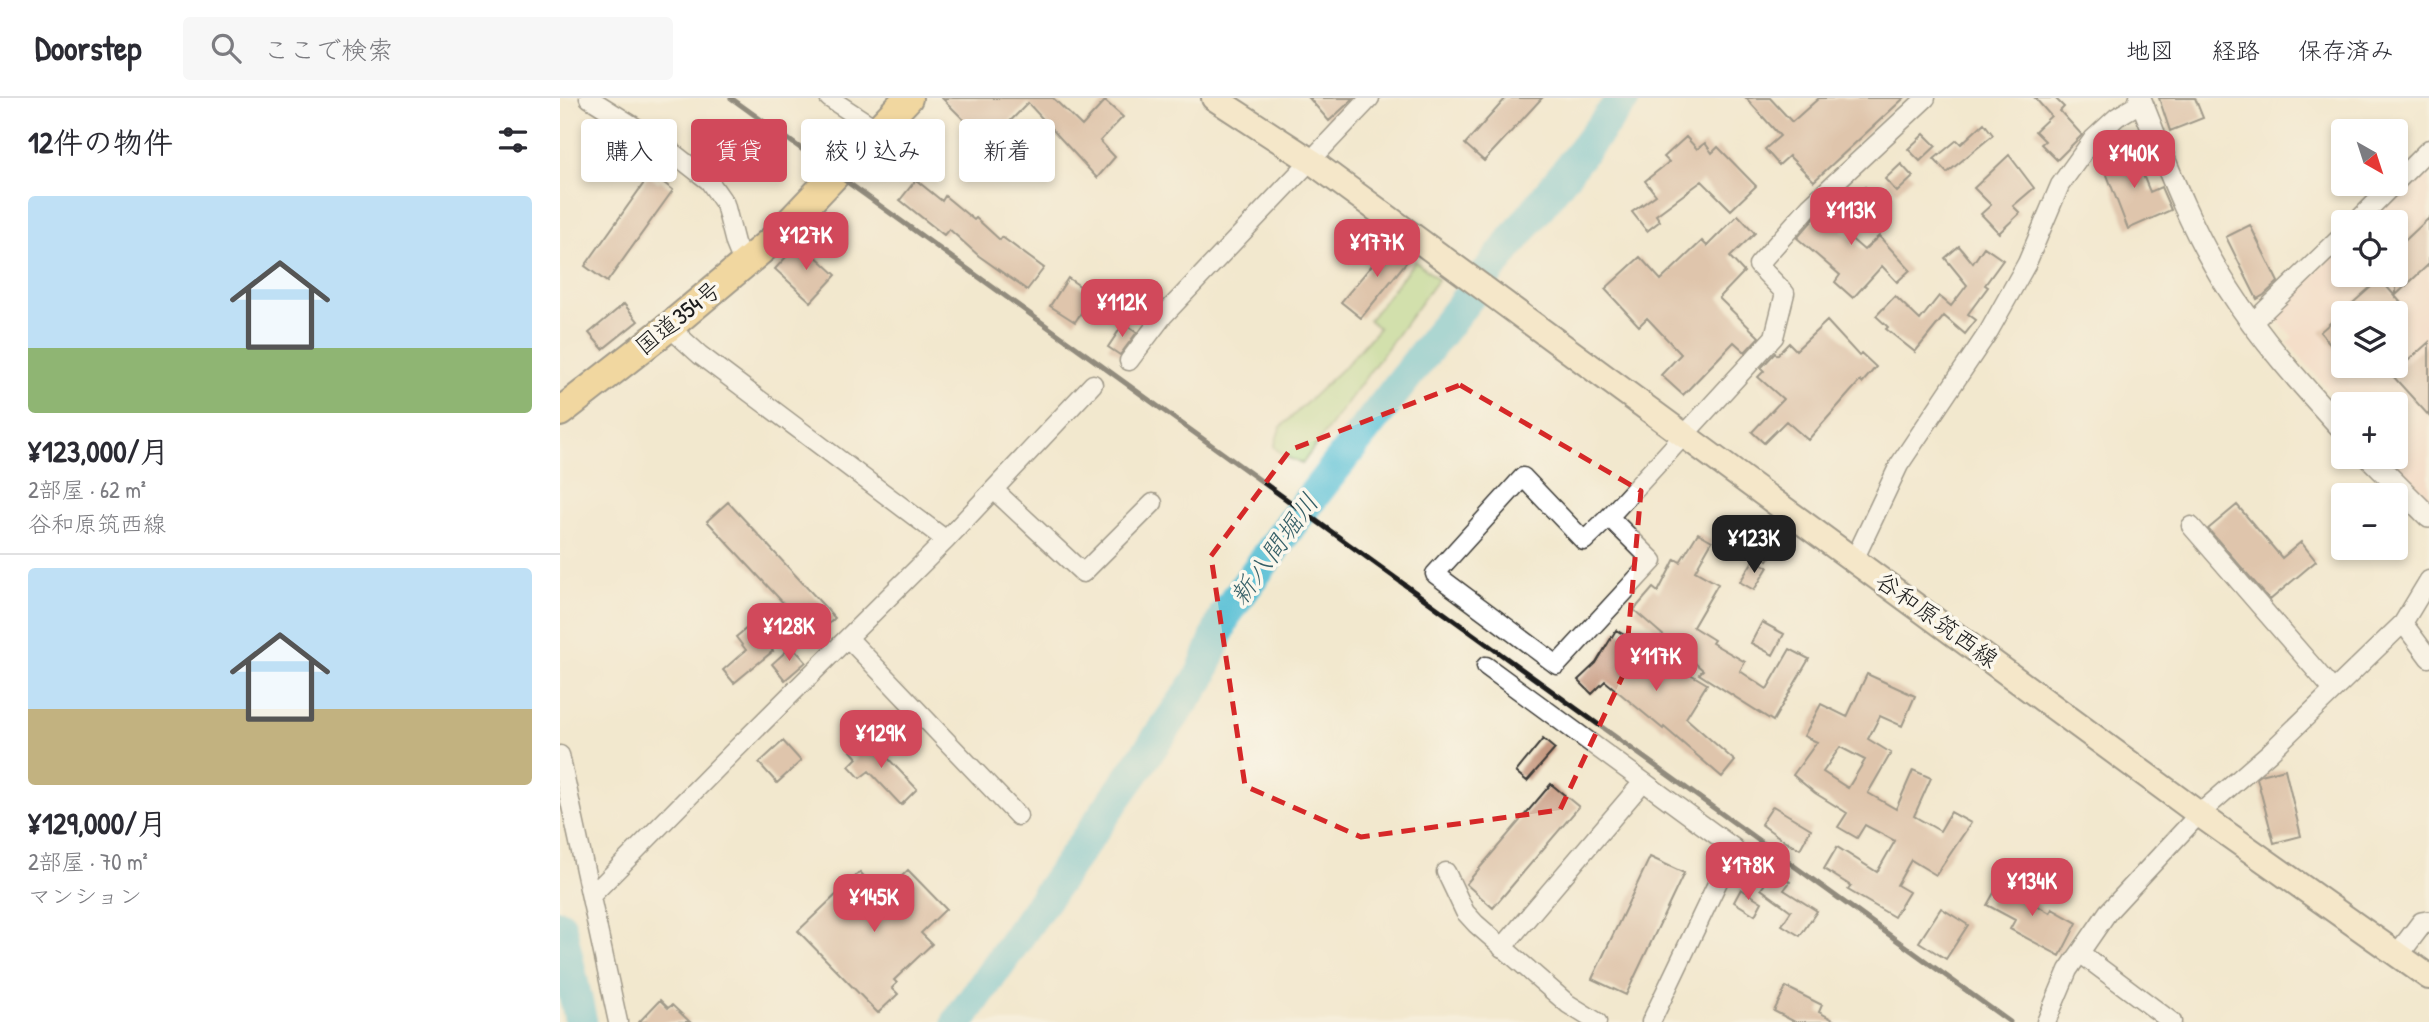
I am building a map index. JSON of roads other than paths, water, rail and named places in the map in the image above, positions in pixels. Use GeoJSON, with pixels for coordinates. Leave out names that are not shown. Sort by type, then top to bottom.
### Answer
{"type":"FeatureCollection","features":[{"type":"Feature","properties":{"kind":"highway","name":"国道354号"},"geometry":{"type":"LineString","coordinates":[[888,119],[908,98]]}},
{"type":"Feature","properties":{"kind":"highway","name":"国道354号"},"geometry":{"type":"LineString","coordinates":[[560,412],[744,265],[800,214],[830,182]]}},
{"type":"Feature","properties":{"kind":"main road","name":"谷和原筑西線"},"geometry":{"type":"LineString","coordinates":[[1214,98],[1311,161],[2199,814],[2429,977]]}},
{"type":"Feature","properties":{"kind":"street"},"geometry":{"type":"LineString","coordinates":[[589,98],[659,142],[709,180],[725,204],[744,265]]}},
{"type":"Feature","properties":{"kind":"street"},"geometry":{"type":"LineString","coordinates":[[830,98],[862,119]]}},
{"type":"Feature","properties":{"kind":"street"},"geometry":{"type":"LineString","coordinates":[[1129,361],[1163,316],[1370,98]]}},
{"type":"Feature","properties":{"kind":"street"},"geometry":{"type":"LineString","coordinates":[[1609,517],[1653,561],[1557,665],[1435,574],[1523,477],[1584,541],[1609,517],[1774,337],[1785,293],[1758,265],[1810,206],[1926,98]]}},
{"type":"Feature","properties":{"kind":"street"},"geometry":{"type":"LineString","coordinates":[[1854,560],[1899,465],[1989,331],[2027,263],[2060,185],[2093,138],[2141,100],[2200,239],[2226,287],[2277,356],[2331,416]]}},
{"type":"Feature","properties":{"kind":"street"},"geometry":{"type":"LineString","coordinates":[[2408,170],[2429,149]]}},
{"type":"Feature","properties":{"kind":"street"},"geometry":{"type":"LineString","coordinates":[[2368,210],[2382,196]]}},
{"type":"Feature","properties":{"kind":"street"},"geometry":{"type":"LineString","coordinates":[[2252,323],[2331,247]]}},
{"type":"Feature","properties":{"kind":"street"},"geometry":{"type":"LineString","coordinates":[[669,327],[701,355],[946,540]]}},
{"type":"Feature","properties":{"kind":"street"},"geometry":{"type":"LineString","coordinates":[[592,896],[946,540],[1093,384]]}},
{"type":"Feature","properties":{"kind":"street"},"geometry":{"type":"LineString","coordinates":[[2380,469],[2429,517]]}},
{"type":"Feature","properties":{"kind":"street"},"geometry":{"type":"LineString","coordinates":[[994,490],[1083,573],[1153,503]]}},
{"type":"Feature","properties":{"kind":"street"},"geometry":{"type":"LineString","coordinates":[[2191,526],[2333,690]]}},
{"type":"Feature","properties":{"kind":"street"},"geometry":{"type":"LineString","coordinates":[[2046,1022],[2068,970],[2108,912],[2199,814],[2270,752],[2403,622],[2429,580]]}},
{"type":"Feature","properties":{"kind":"street"},"geometry":{"type":"LineString","coordinates":[[2403,622],[2429,658]]}},
{"type":"Feature","properties":{"kind":"street"},"geometry":{"type":"LineString","coordinates":[[848,638],[1018,816]]}},
{"type":"Feature","properties":{"kind":"street"},"geometry":{"type":"LineString","coordinates":[[1486,666],[1734,848],[1651,1022]]}},
{"type":"Feature","properties":{"kind":"street"},"geometry":{"type":"LineString","coordinates":[[560,755],[618,1022]]}},
{"type":"Feature","properties":{"kind":"street"},"geometry":{"type":"LineString","coordinates":[[1502,948],[1643,782]]}},
{"type":"Feature","properties":{"kind":"street"},"geometry":{"type":"LineString","coordinates":[[1446,872],[1465,912],[1502,948],[1568,1004],[1597,1022]]}},
{"type":"Feature","properties":{"kind":"street"},"geometry":{"type":"LineString","coordinates":[[2397,956],[2422,923],[2429,922]]}},
{"type":"Feature","properties":{"kind":"street"},"geometry":{"type":"LineString","coordinates":[[2080,953],[2172,1022]]}},
{"type":"Feature","properties":{"kind":"waterway","name":"新八間堀川"},"geometry":{"type":"LineString","coordinates":[[958,1022],[1200,678],[1225,615],[1291,524],[1624,98]]}},
{"type":"Feature","properties":{"kind":"waterway"},"geometry":{"type":"LineString","coordinates":[[560,926],[581,1022]]}},
{"type":"Feature","properties":{"kind":"railway"},"geometry":{"type":"LineString","coordinates":[[731,98],[2010,1022]]}}]}
